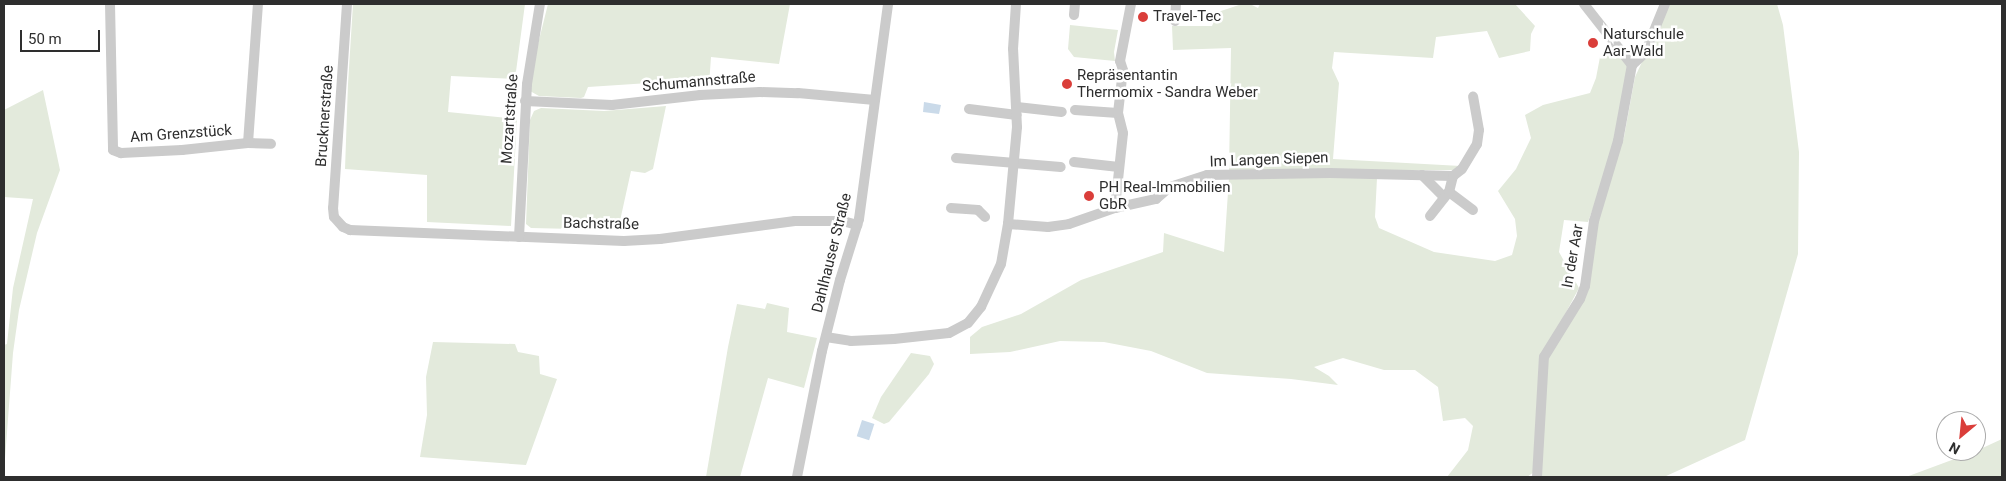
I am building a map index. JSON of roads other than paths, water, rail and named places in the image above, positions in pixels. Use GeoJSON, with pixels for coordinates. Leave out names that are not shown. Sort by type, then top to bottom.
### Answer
{"type":"FeatureCollection","features":[{"type":"Feature","properties":{"kind":"street","name":"Am Grenzstück"},"geometry":{"type":"LineString","coordinates":[[110,4],[113,150],[121,153],[182,150],[248,143]]}},
{"type":"Feature","properties":{"kind":"street"},"geometry":{"type":"LineString","coordinates":[[258,4],[248,143],[271,144]]}},
{"type":"Feature","properties":{"kind":"street","name":"Brucknerstraße"},"geometry":{"type":"LineString","coordinates":[[343,227],[334,217],[333,208],[347,4]]}},
{"type":"Feature","properties":{"kind":"street","name":"Mozartstraße"},"geometry":{"type":"LineString","coordinates":[[519,237],[525,101],[540,4]]}},
{"type":"Feature","properties":{"kind":"street","name":"Dahlhauser Straße"},"geometry":{"type":"LineString","coordinates":[[797,477],[826,337],[857,225],[888,4]]}},
{"type":"Feature","properties":{"kind":"street"},"geometry":{"type":"LineString","coordinates":[[826,337],[852,341],[949,333],[963,327],[977,314],[998,273],[1008,224],[1015,163],[1017,111],[1013,55],[1016,4]]}},
{"type":"Feature","properties":{"kind":"street"},"geometry":{"type":"LineString","coordinates":[[1074,15],[1075,4]]}},
{"type":"Feature","properties":{"kind":"street"},"geometry":{"type":"LineString","coordinates":[[1115,208],[1122,133],[1118,113],[1123,70],[1120,56],[1125,26],[1129,21],[1131,4]]}},
{"type":"Feature","properties":{"kind":"street"},"geometry":{"type":"LineString","coordinates":[[1175,21],[1176,4]]}},
{"type":"Feature","properties":{"kind":"street"},"geometry":{"type":"LineString","coordinates":[[1584,4],[1632,65],[1645,53],[1665,4]]}},
{"type":"Feature","properties":{"kind":"street","name":"In der Aar"},"geometry":{"type":"LineString","coordinates":[[1538,477],[1544,358],[1580,299],[1585,286],[1594,221],[1618,141],[1632,65]]}},
{"type":"Feature","properties":{"kind":"street","name":"Schumannstraße"},"geometry":{"type":"LineString","coordinates":[[525,101],[612,105],[700,95],[760,92],[798,93],[875,100]]}},
{"type":"Feature","properties":{"kind":"street"},"geometry":{"type":"LineString","coordinates":[[1430,216],[1446,195],[1453,176],[1462,169],[1477,144],[1479,130],[1473,97]]}},
{"type":"Feature","properties":{"kind":"street"},"geometry":{"type":"LineString","coordinates":[[969,109],[1062,112]]}},
{"type":"Feature","properties":{"kind":"street"},"geometry":{"type":"LineString","coordinates":[[1075,110],[1118,113]]}},
{"type":"Feature","properties":{"kind":"street"},"geometry":{"type":"LineString","coordinates":[[956,158],[1061,167]]}},
{"type":"Feature","properties":{"kind":"street"},"geometry":{"type":"LineString","coordinates":[[1074,162],[1119,167]]}},
{"type":"Feature","properties":{"kind":"street","name":"Im Langen Siepen"},"geometry":{"type":"LineString","coordinates":[[1008,224],[1019,226],[1056,226],[1115,208],[1156,199],[1170,187],[1208,175],[1330,173],[1453,176]]}},
{"type":"Feature","properties":{"kind":"street"},"geometry":{"type":"LineString","coordinates":[[1422,175],[1446,195],[1473,210]]}},
{"type":"Feature","properties":{"kind":"street"},"geometry":{"type":"LineString","coordinates":[[952,208],[978,210],[985,217]]}},
{"type":"Feature","properties":{"kind":"street","name":"Bachstraße"},"geometry":{"type":"LineString","coordinates":[[343,227],[358,231],[636,240],[675,238],[795,221],[843,221],[857,225]]}},
{"type":"Feature","properties":{"kind":"water"},"geometry":{"type":"Polygon","coordinates":[[[924,102],[941,105],[939,114],[923,112],[924,102]]]}},
{"type":"Feature","properties":{"kind":"water"},"geometry":{"type":"Polygon","coordinates":[[[862,420],[874,424],[869,440],[857,436],[862,420]]]}},
{"type":"Feature","properties":{"kind":"place","name":"Travel-Tec"},"geometry":{"type":"Point","coordinates":[1143,17]}},
{"type":"Feature","properties":{"kind":"place","name":"Naturschule Aar-Wald"},"geometry":{"type":"Point","coordinates":[1593,43]}},
{"type":"Feature","properties":{"kind":"place","name":"Repräsentantin Thermomix - Sandra Weber"},"geometry":{"type":"Point","coordinates":[1067,84]}},
{"type":"Feature","properties":{"kind":"place","name":"PH Real-Immobilien GbR"},"geometry":{"type":"Point","coordinates":[1089,196]}}]}
